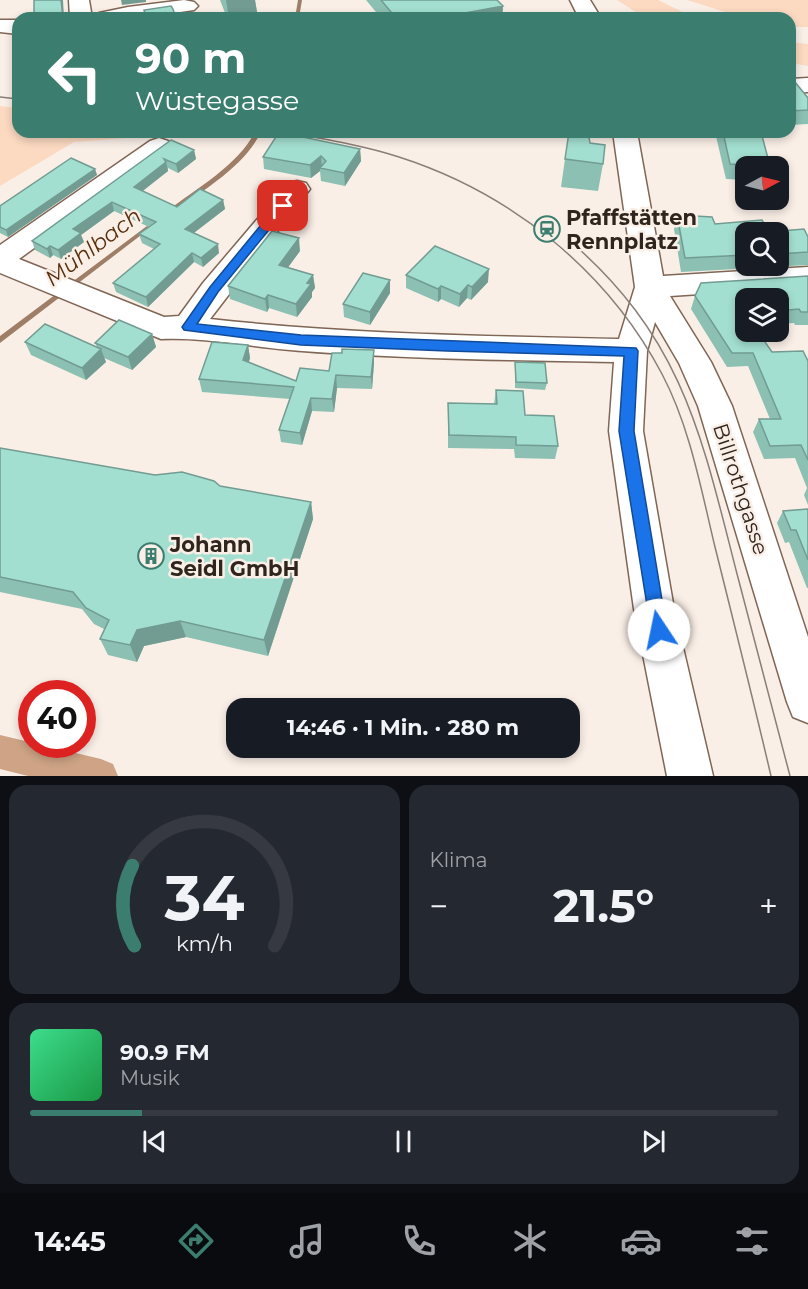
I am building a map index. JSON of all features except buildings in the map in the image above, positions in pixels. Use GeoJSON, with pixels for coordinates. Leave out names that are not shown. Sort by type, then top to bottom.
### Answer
{"type":"FeatureCollection","features":[{"type":"Feature","properties":{"kind":"street"},"geometry":{"type":"LineString","coordinates":[[143,12],[179,6]]}},
{"type":"Feature","properties":{"kind":"street"},"geometry":{"type":"LineString","coordinates":[[626,138],[650,286],[631,351],[626,431],[654,609],[690,776]]}},
{"type":"Feature","properties":{"kind":"street"},"geometry":{"type":"LineString","coordinates":[[0,260],[159,146]]}},
{"type":"Feature","properties":{"kind":"street"},"geometry":{"type":"LineString","coordinates":[[188,327],[214,290],[297,189]]}},
{"type":"Feature","properties":{"kind":"street"},"geometry":{"type":"LineString","coordinates":[[0,260],[161,328],[188,327],[301,340],[447,347],[631,351]]}},
{"type":"Feature","properties":{"kind":"street"},"geometry":{"type":"LineString","coordinates":[[650,286],[808,277]]}},
{"type":"Feature","properties":{"kind":"street","name":"Billrothgasse"},"geometry":{"type":"LineString","coordinates":[[650,286],[695,362],[715,406],[808,702]]}},
{"type":"Feature","properties":{"kind":"shaded area"},"geometry":{"type":"Polygon","coordinates":[[[617,0],[658,0],[683,12],[636,12],[617,0]]]}},
{"type":"Feature","properties":{"kind":"shaded area"},"geometry":{"type":"Polygon","coordinates":[[[687,0],[808,0],[808,27],[796,27],[796,12],[725,12],[687,0]]]}},
{"type":"Feature","properties":{"kind":"shaded area"},"geometry":{"type":"Polygon","coordinates":[[[796,43],[808,44],[808,66],[796,64],[796,43]]]}},
{"type":"Feature","properties":{"kind":"shaded area"},"geometry":{"type":"Polygon","coordinates":[[[0,106],[12,107],[12,138],[128,138],[74,142],[0,186],[0,106]]]}},
{"type":"Feature","properties":{"kind":"waterway","name":"Mühlbach"},"geometry":{"type":"LineString","coordinates":[[298,12],[300,0]]}},
{"type":"Feature","properties":{"kind":"waterway","name":"Mühlbach"},"geometry":{"type":"LineString","coordinates":[[169,212],[233,164],[255,138]]}},
{"type":"Feature","properties":{"kind":"waterway","name":"Mühlbach"},"geometry":{"type":"LineString","coordinates":[[0,340],[147,228]]}},
{"type":"Feature","properties":{"kind":"waterway"},"geometry":{"type":"LineString","coordinates":[[0,752],[101,776]]}},
{"type":"Feature","properties":{"kind":"tram line"},"geometry":{"type":"LineString","coordinates":[[0,97],[12,98]]}},
{"type":"Feature","properties":{"kind":"tram line"},"geometry":{"type":"LineString","coordinates":[[315,138],[399,157],[440,172],[480,191],[517,214],[552,240],[584,269],[640,336],[672,394],[687,437],[771,776]]}},
{"type":"Feature","properties":{"kind":"tram line"},"geometry":{"type":"LineString","coordinates":[[570,241],[608,277],[638,314],[663,352],[682,390],[711,474],[790,776]]}},
{"type":"Feature","properties":{"kind":"place","name":"Pfaffstätten Rennplatz"},"geometry":{"type":"Point","coordinates":[547,229]}},
{"type":"Feature","properties":{"kind":"place","name":"Johann Seidl GmbH"},"geometry":{"type":"Point","coordinates":[151,556]}},
{"type":"Feature","properties":{"kind":"route"},"geometry":{"type":"LineString","coordinates":[[283,206],[214,290],[188,327],[301,340],[447,347],[631,351],[626,431],[659,630]]}}]}
